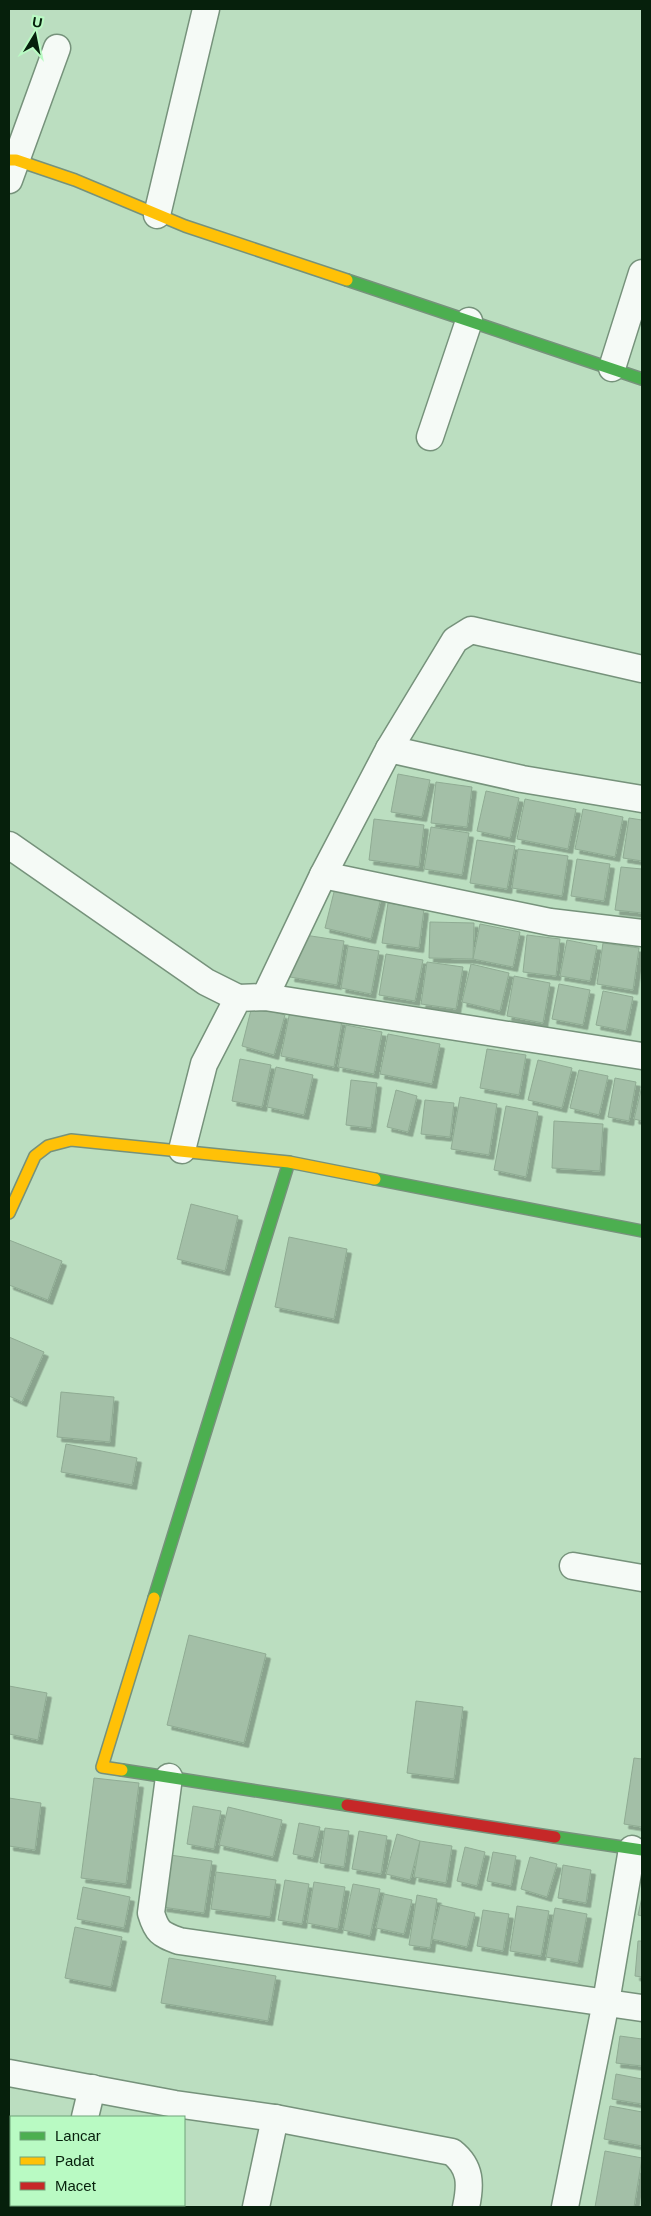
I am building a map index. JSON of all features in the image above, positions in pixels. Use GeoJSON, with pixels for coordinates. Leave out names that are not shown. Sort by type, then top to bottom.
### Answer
{"type":"FeatureCollection","features":[{"type":"Feature","properties":{"kind":"street"},"geometry":{"type":"LineString","coordinates":[[157,215],[206,9]]}},
{"type":"Feature","properties":{"kind":"street"},"geometry":{"type":"LineString","coordinates":[[57,48],[11,167],[75,180],[185,226],[612,368],[642,380]]}},
{"type":"Feature","properties":{"kind":"street"},"geometry":{"type":"LineString","coordinates":[[612,368],[642,273]]}},
{"type":"Feature","properties":{"kind":"street"},"geometry":{"type":"LineString","coordinates":[[430,437],[469,321]]}},
{"type":"Feature","properties":{"kind":"street"},"geometry":{"type":"LineString","coordinates":[[265,997],[323,874],[389,749],[455,640],[471,630],[642,669]]}},
{"type":"Feature","properties":{"kind":"street"},"geometry":{"type":"LineString","coordinates":[[389,749],[522,779],[642,799]]}},
{"type":"Feature","properties":{"kind":"street"},"geometry":{"type":"LineString","coordinates":[[9,845],[206,982],[238,998],[265,997],[642,1056]]}},
{"type":"Feature","properties":{"kind":"street"},"geometry":{"type":"LineString","coordinates":[[323,874],[550,922],[642,933]]}},
{"type":"Feature","properties":{"kind":"street"},"geometry":{"type":"LineString","coordinates":[[182,1150],[204,1064],[238,998]]}},
{"type":"Feature","properties":{"kind":"street"},"geometry":{"type":"LineString","coordinates":[[9,1213],[35,1156],[48,1146],[71,1140],[289,1162],[642,1231]]}},
{"type":"Feature","properties":{"kind":"street"},"geometry":{"type":"LineString","coordinates":[[289,1162],[102,1767],[637,1850],[565,2207]]}},
{"type":"Feature","properties":{"kind":"street"},"geometry":{"type":"LineString","coordinates":[[572,1566],[642,1578]]}},
{"type":"Feature","properties":{"kind":"street"},"geometry":{"type":"LineString","coordinates":[[169,1777],[151,1914],[156,1929],[164,1936],[180,1941],[642,2008]]}},
{"type":"Feature","properties":{"kind":"street"},"geometry":{"type":"LineString","coordinates":[[9,2073],[175,2104],[275,2118],[452,2152],[462,2160],[466,2170],[470,2190],[466,2207]]}},
{"type":"Feature","properties":{"kind":"street"},"geometry":{"type":"LineString","coordinates":[[85,2116],[92,2088]]}},
{"type":"Feature","properties":{"kind":"street"},"geometry":{"type":"LineString","coordinates":[[256,2207],[275,2118]]}},
{"type":"Feature","properties":{"kind":"building"},"geometry":{"type":"Polygon","coordinates":[[[398,774],[430,780],[422,817],[391,812],[398,774]]]}},
{"type":"Feature","properties":{"kind":"building"},"geometry":{"type":"Polygon","coordinates":[[[436,782],[472,787],[467,827],[431,823],[436,782]]]}},
{"type":"Feature","properties":{"kind":"building"},"geometry":{"type":"Polygon","coordinates":[[[486,791],[519,798],[510,838],[477,831],[486,791]]]}},
{"type":"Feature","properties":{"kind":"building"},"geometry":{"type":"Polygon","coordinates":[[[525,799],[576,809],[568,849],[517,839],[525,799]]]}},
{"type":"Feature","properties":{"kind":"building"},"geometry":{"type":"Polygon","coordinates":[[[583,809],[623,817],[615,857],[575,849],[583,809]]]}},
{"type":"Feature","properties":{"kind":"building"},"geometry":{"type":"Polygon","coordinates":[[[629,818],[642,820],[642,861],[623,858],[629,818]]]}},
{"type":"Feature","properties":{"kind":"building"},"geometry":{"type":"Polygon","coordinates":[[[374,819],[424,825],[419,867],[369,860],[374,819]]]}},
{"type":"Feature","properties":{"kind":"building"},"geometry":{"type":"Polygon","coordinates":[[[431,827],[469,833],[462,875],[424,869],[431,827]]]}},
{"type":"Feature","properties":{"kind":"building"},"geometry":{"type":"Polygon","coordinates":[[[477,840],[515,846],[507,889],[470,883],[477,840]]]}},
{"type":"Feature","properties":{"kind":"building"},"geometry":{"type":"Polygon","coordinates":[[[518,849],[568,856],[562,896],[512,888],[518,849]]]}},
{"type":"Feature","properties":{"kind":"building"},"geometry":{"type":"Polygon","coordinates":[[[577,859],[610,864],[604,901],[571,896],[577,859]]]}},
{"type":"Feature","properties":{"kind":"building"},"geometry":{"type":"Polygon","coordinates":[[[621,867],[642,869],[642,913],[615,910],[621,867]]]}},
{"type":"Feature","properties":{"kind":"building"},"geometry":{"type":"Polygon","coordinates":[[[335,888],[381,898],[371,939],[325,928],[335,888]]]}},
{"type":"Feature","properties":{"kind":"building"},"geometry":{"type":"Polygon","coordinates":[[[388,903],[424,909],[419,948],[382,943],[388,903]]]}},
{"type":"Feature","properties":{"kind":"building"},"geometry":{"type":"Polygon","coordinates":[[[430,922],[474,923],[473,959],[429,958],[430,922]]]}},
{"type":"Feature","properties":{"kind":"building"},"geometry":{"type":"Polygon","coordinates":[[[480,924],[520,932],[513,967],[473,959],[480,924]]]}},
{"type":"Feature","properties":{"kind":"building"},"geometry":{"type":"Polygon","coordinates":[[[298,934],[344,941],[337,985],[290,977],[298,934]]]}},
{"type":"Feature","properties":{"kind":"building"},"geometry":{"type":"Polygon","coordinates":[[[527,935],[560,939],[556,976],[523,972],[527,935]]]}},
{"type":"Feature","properties":{"kind":"building"},"geometry":{"type":"Polygon","coordinates":[[[567,940],[597,946],[590,981],[560,976],[567,940]]]}},
{"type":"Feature","properties":{"kind":"building"},"geometry":{"type":"Polygon","coordinates":[[[603,943],[639,948],[633,990],[597,984],[603,943]]]}},
{"type":"Feature","properties":{"kind":"building"},"geometry":{"type":"Polygon","coordinates":[[[348,946],[379,951],[371,994],[341,988],[348,946]]]}},
{"type":"Feature","properties":{"kind":"building"},"geometry":{"type":"Polygon","coordinates":[[[386,954],[423,960],[415,1001],[379,995],[386,954]]]}},
{"type":"Feature","properties":{"kind":"building"},"geometry":{"type":"Polygon","coordinates":[[[427,962],[463,967],[456,1009],[421,1004],[427,962]]]}},
{"type":"Feature","properties":{"kind":"building"},"geometry":{"type":"Polygon","coordinates":[[[471,964],[509,973],[500,1011],[462,1002],[471,964]]]}},
{"type":"Feature","properties":{"kind":"building"},"geometry":{"type":"Polygon","coordinates":[[[514,976],[550,983],[543,1023],[507,1016],[514,976]]]}},
{"type":"Feature","properties":{"kind":"building"},"geometry":{"type":"Polygon","coordinates":[[[559,984],[590,990],[583,1025],[552,1019],[559,984]]]}},
{"type":"Feature","properties":{"kind":"building"},"geometry":{"type":"Polygon","coordinates":[[[603,991],[633,997],[626,1031],[596,1025],[603,991]]]}},
{"type":"Feature","properties":{"kind":"building"},"geometry":{"type":"Polygon","coordinates":[[[252,1006],[285,1015],[274,1055],[242,1046],[252,1006]]]}},
{"type":"Feature","properties":{"kind":"building"},"geometry":{"type":"Polygon","coordinates":[[[290,1011],[342,1021],[334,1067],[281,1056],[290,1011]]]}},
{"type":"Feature","properties":{"kind":"building"},"geometry":{"type":"Polygon","coordinates":[[[346,1025],[382,1032],[374,1074],[338,1067],[346,1025]]]}},
{"type":"Feature","properties":{"kind":"building"},"geometry":{"type":"Polygon","coordinates":[[[388,1034],[440,1044],[432,1084],[380,1074],[388,1034]]]}},
{"type":"Feature","properties":{"kind":"building"},"geometry":{"type":"Polygon","coordinates":[[[487,1049],[526,1055],[519,1095],[480,1088],[487,1049]]]}},
{"type":"Feature","properties":{"kind":"building"},"geometry":{"type":"Polygon","coordinates":[[[240,1059],[271,1065],[262,1107],[232,1101],[240,1059]]]}},
{"type":"Feature","properties":{"kind":"building"},"geometry":{"type":"Polygon","coordinates":[[[538,1060],[572,1068],[562,1108],[528,1100],[538,1060]]]}},
{"type":"Feature","properties":{"kind":"building"},"geometry":{"type":"Polygon","coordinates":[[[276,1067],[313,1075],[304,1115],[267,1107],[276,1067]]]}},
{"type":"Feature","properties":{"kind":"building"},"geometry":{"type":"Polygon","coordinates":[[[579,1070],[608,1076],[599,1115],[570,1108],[579,1070]]]}},
{"type":"Feature","properties":{"kind":"building"},"geometry":{"type":"Polygon","coordinates":[[[615,1078],[636,1082],[629,1121],[608,1117],[615,1078]]]}},
{"type":"Feature","properties":{"kind":"building"},"geometry":{"type":"Polygon","coordinates":[[[351,1080],[377,1083],[371,1128],[346,1125],[351,1080]]]}},
{"type":"Feature","properties":{"kind":"building"},"geometry":{"type":"Polygon","coordinates":[[[642,1086],[642,1121],[634,1119],[642,1086]]]}},
{"type":"Feature","properties":{"kind":"building"},"geometry":{"type":"Polygon","coordinates":[[[396,1090],[417,1096],[408,1132],[387,1127],[396,1090]]]}},
{"type":"Feature","properties":{"kind":"building"},"geometry":{"type":"Polygon","coordinates":[[[460,1097],[497,1104],[489,1155],[451,1149],[460,1097]]]}},
{"type":"Feature","properties":{"kind":"building"},"geometry":{"type":"Polygon","coordinates":[[[425,1100],[454,1103],[450,1137],[421,1134],[425,1100]]]}},
{"type":"Feature","properties":{"kind":"building"},"geometry":{"type":"Polygon","coordinates":[[[506,1106],[538,1112],[526,1177],[494,1170],[506,1106]]]}},
{"type":"Feature","properties":{"kind":"building"},"geometry":{"type":"Polygon","coordinates":[[[554,1121],[603,1124],[600,1171],[552,1168],[554,1121]]]}},
{"type":"Feature","properties":{"kind":"building"},"geometry":{"type":"Polygon","coordinates":[[[191,1204],[238,1216],[225,1271],[177,1259],[191,1204]]]}},
{"type":"Feature","properties":{"kind":"building"},"geometry":{"type":"Polygon","coordinates":[[[289,1237],[347,1249],[334,1319],[275,1307],[289,1237]]]}},
{"type":"Feature","properties":{"kind":"building"},"geometry":{"type":"Polygon","coordinates":[[[9,1240],[62,1261],[48,1300],[9,1285],[9,1240]]]}},
{"type":"Feature","properties":{"kind":"building"},"geometry":{"type":"Polygon","coordinates":[[[9,1337],[44,1352],[22,1402],[9,1396],[9,1337]]]}},
{"type":"Feature","properties":{"kind":"building"},"geometry":{"type":"Polygon","coordinates":[[[61,1392],[114,1397],[110,1442],[57,1437],[61,1392]]]}},
{"type":"Feature","properties":{"kind":"building"},"geometry":{"type":"Polygon","coordinates":[[[66,1444],[137,1458],[132,1485],[61,1472],[66,1444]]]}},
{"type":"Feature","properties":{"kind":"building"},"geometry":{"type":"Polygon","coordinates":[[[189,1635],[266,1654],[244,1743],[167,1725],[189,1635]]]}},
{"type":"Feature","properties":{"kind":"building"},"geometry":{"type":"Polygon","coordinates":[[[9,1686],[47,1693],[38,1740],[9,1734],[9,1686]]]}},
{"type":"Feature","properties":{"kind":"building"},"geometry":{"type":"Polygon","coordinates":[[[416,1701],[463,1707],[454,1779],[407,1773],[416,1701]]]}},
{"type":"Feature","properties":{"kind":"building"},"geometry":{"type":"Polygon","coordinates":[[[634,1758],[642,1759],[642,1827],[624,1824],[634,1758]]]}},
{"type":"Feature","properties":{"kind":"building"},"geometry":{"type":"Polygon","coordinates":[[[94,1778],[139,1783],[126,1884],[81,1878],[94,1778]]]}},
{"type":"Feature","properties":{"kind":"building"},"geometry":{"type":"Polygon","coordinates":[[[9,1798],[41,1803],[35,1850],[9,1846],[9,1798]]]}},
{"type":"Feature","properties":{"kind":"building"},"geometry":{"type":"Polygon","coordinates":[[[193,1806],[221,1811],[214,1849],[187,1844],[193,1806]]]}},
{"type":"Feature","properties":{"kind":"building"},"geometry":{"type":"Polygon","coordinates":[[[228,1807],[282,1820],[273,1857],[219,1845],[228,1807]]]}},
{"type":"Feature","properties":{"kind":"building"},"geometry":{"type":"Polygon","coordinates":[[[299,1823],[320,1827],[313,1858],[293,1854],[299,1823]]]}},
{"type":"Feature","properties":{"kind":"building"},"geometry":{"type":"Polygon","coordinates":[[[325,1828],[349,1831],[344,1867],[320,1863],[325,1828]]]}},
{"type":"Feature","properties":{"kind":"building"},"geometry":{"type":"Polygon","coordinates":[[[359,1831],[387,1836],[381,1874],[352,1869],[359,1831]]]}},
{"type":"Feature","properties":{"kind":"building"},"geometry":{"type":"Polygon","coordinates":[[[397,1834],[420,1841],[410,1880],[386,1874],[397,1834]]]}},
{"type":"Feature","properties":{"kind":"building"},"geometry":{"type":"Polygon","coordinates":[[[420,1841],[452,1846],[446,1883],[414,1877],[420,1841]]]}},
{"type":"Feature","properties":{"kind":"building"},"geometry":{"type":"Polygon","coordinates":[[[465,1847],[485,1852],[477,1886],[457,1881],[465,1847]]]}},
{"type":"Feature","properties":{"kind":"building"},"geometry":{"type":"Polygon","coordinates":[[[493,1852],[516,1856],[511,1886],[487,1881],[493,1852]]]}},
{"type":"Feature","properties":{"kind":"building"},"geometry":{"type":"Polygon","coordinates":[[[170,1855],[212,1861],[204,1913],[162,1907],[170,1855]]]}},
{"type":"Feature","properties":{"kind":"building"},"geometry":{"type":"Polygon","coordinates":[[[530,1857],[557,1864],[547,1897],[521,1889],[530,1857]]]}},
{"type":"Feature","properties":{"kind":"building"},"geometry":{"type":"Polygon","coordinates":[[[563,1865],[591,1870],[586,1903],[558,1898],[563,1865]]]}},
{"type":"Feature","properties":{"kind":"building"},"geometry":{"type":"Polygon","coordinates":[[[216,1872],[276,1880],[270,1917],[211,1909],[216,1872]]]}},
{"type":"Feature","properties":{"kind":"building"},"geometry":{"type":"Polygon","coordinates":[[[285,1880],[309,1884],[302,1924],[278,1920],[285,1880]]]}},
{"type":"Feature","properties":{"kind":"building"},"geometry":{"type":"Polygon","coordinates":[[[314,1882],[345,1887],[338,1929],[307,1923],[314,1882]]]}},
{"type":"Feature","properties":{"kind":"building"},"geometry":{"type":"Polygon","coordinates":[[[353,1884],[380,1889],[370,1936],[343,1930],[353,1884]]]}},
{"type":"Feature","properties":{"kind":"building"},"geometry":{"type":"Polygon","coordinates":[[[83,1887],[130,1897],[124,1928],[77,1919],[83,1887]]]}},
{"type":"Feature","properties":{"kind":"building"},"geometry":{"type":"Polygon","coordinates":[[[384,1894],[412,1900],[404,1934],[376,1928],[384,1894]]]}},
{"type":"Feature","properties":{"kind":"building"},"geometry":{"type":"Polygon","coordinates":[[[417,1895],[437,1899],[430,1948],[409,1945],[417,1895]]]}},
{"type":"Feature","properties":{"kind":"building"},"geometry":{"type":"Polygon","coordinates":[[[642,1897],[642,1916],[638,1915],[642,1897]]]}},
{"type":"Feature","properties":{"kind":"building"},"geometry":{"type":"Polygon","coordinates":[[[440,1905],[475,1913],[467,1947],[432,1939],[440,1905]]]}},
{"type":"Feature","properties":{"kind":"building"},"geometry":{"type":"Polygon","coordinates":[[[517,1906],[549,1911],[541,1956],[510,1951],[517,1906]]]}},
{"type":"Feature","properties":{"kind":"building"},"geometry":{"type":"Polygon","coordinates":[[[555,1908],[587,1914],[578,1963],[546,1957],[555,1908]]]}},
{"type":"Feature","properties":{"kind":"building"},"geometry":{"type":"Polygon","coordinates":[[[483,1910],[509,1914],[503,1951],[477,1946],[483,1910]]]}},
{"type":"Feature","properties":{"kind":"building"},"geometry":{"type":"Polygon","coordinates":[[[75,1927],[122,1937],[111,1987],[65,1978],[75,1927]]]}},
{"type":"Feature","properties":{"kind":"building"},"geometry":{"type":"Polygon","coordinates":[[[638,1941],[642,1941],[642,1977],[635,1976],[638,1941]]]}},
{"type":"Feature","properties":{"kind":"building"},"geometry":{"type":"Polygon","coordinates":[[[169,1958],[276,1976],[268,2021],[161,2003],[169,1958]]]}},
{"type":"Feature","properties":{"kind":"building"},"geometry":{"type":"Polygon","coordinates":[[[620,2036],[642,2039],[642,2066],[616,2063],[620,2036]]]}},
{"type":"Feature","properties":{"kind":"building"},"geometry":{"type":"Polygon","coordinates":[[[616,2074],[642,2079],[642,2104],[612,2099],[616,2074]]]}},
{"type":"Feature","properties":{"kind":"building"},"geometry":{"type":"Polygon","coordinates":[[[610,2106],[642,2112],[642,2146],[604,2139],[610,2106]]]}},
{"type":"Feature","properties":{"kind":"building"},"geometry":{"type":"Polygon","coordinates":[[[605,2151],[642,2158],[634,2207],[595,2207],[605,2151]]]}},
{"type":"Feature","properties":{"kind":"traffic: fast"},"geometry":{"type":"LineString","coordinates":[[347,280],[642,379]]}},
{"type":"Feature","properties":{"kind":"traffic: fast"},"geometry":{"type":"LineString","coordinates":[[154,1598],[289,1162]]}},
{"type":"Feature","properties":{"kind":"traffic: fast"},"geometry":{"type":"LineString","coordinates":[[375,1179],[642,1231]]}},
{"type":"Feature","properties":{"kind":"traffic: fast"},"geometry":{"type":"LineString","coordinates":[[122,1770],[347,1805]]}},
{"type":"Feature","properties":{"kind":"traffic: fast"},"geometry":{"type":"LineString","coordinates":[[555,1837],[642,1850]]}},
{"type":"Feature","properties":{"kind":"traffic: slow"},"geometry":{"type":"LineString","coordinates":[[9,160],[16,160],[75,180],[185,226],[347,280]]}},
{"type":"Feature","properties":{"kind":"traffic: slow"},"geometry":{"type":"LineString","coordinates":[[9,1213],[35,1156],[48,1146],[71,1140],[289,1162],[375,1179]]}},
{"type":"Feature","properties":{"kind":"traffic: slow"},"geometry":{"type":"LineString","coordinates":[[122,1770],[102,1767],[154,1598]]}},
{"type":"Feature","properties":{"kind":"traffic: jam"},"geometry":{"type":"LineString","coordinates":[[347,1805],[555,1837]]}}]}
